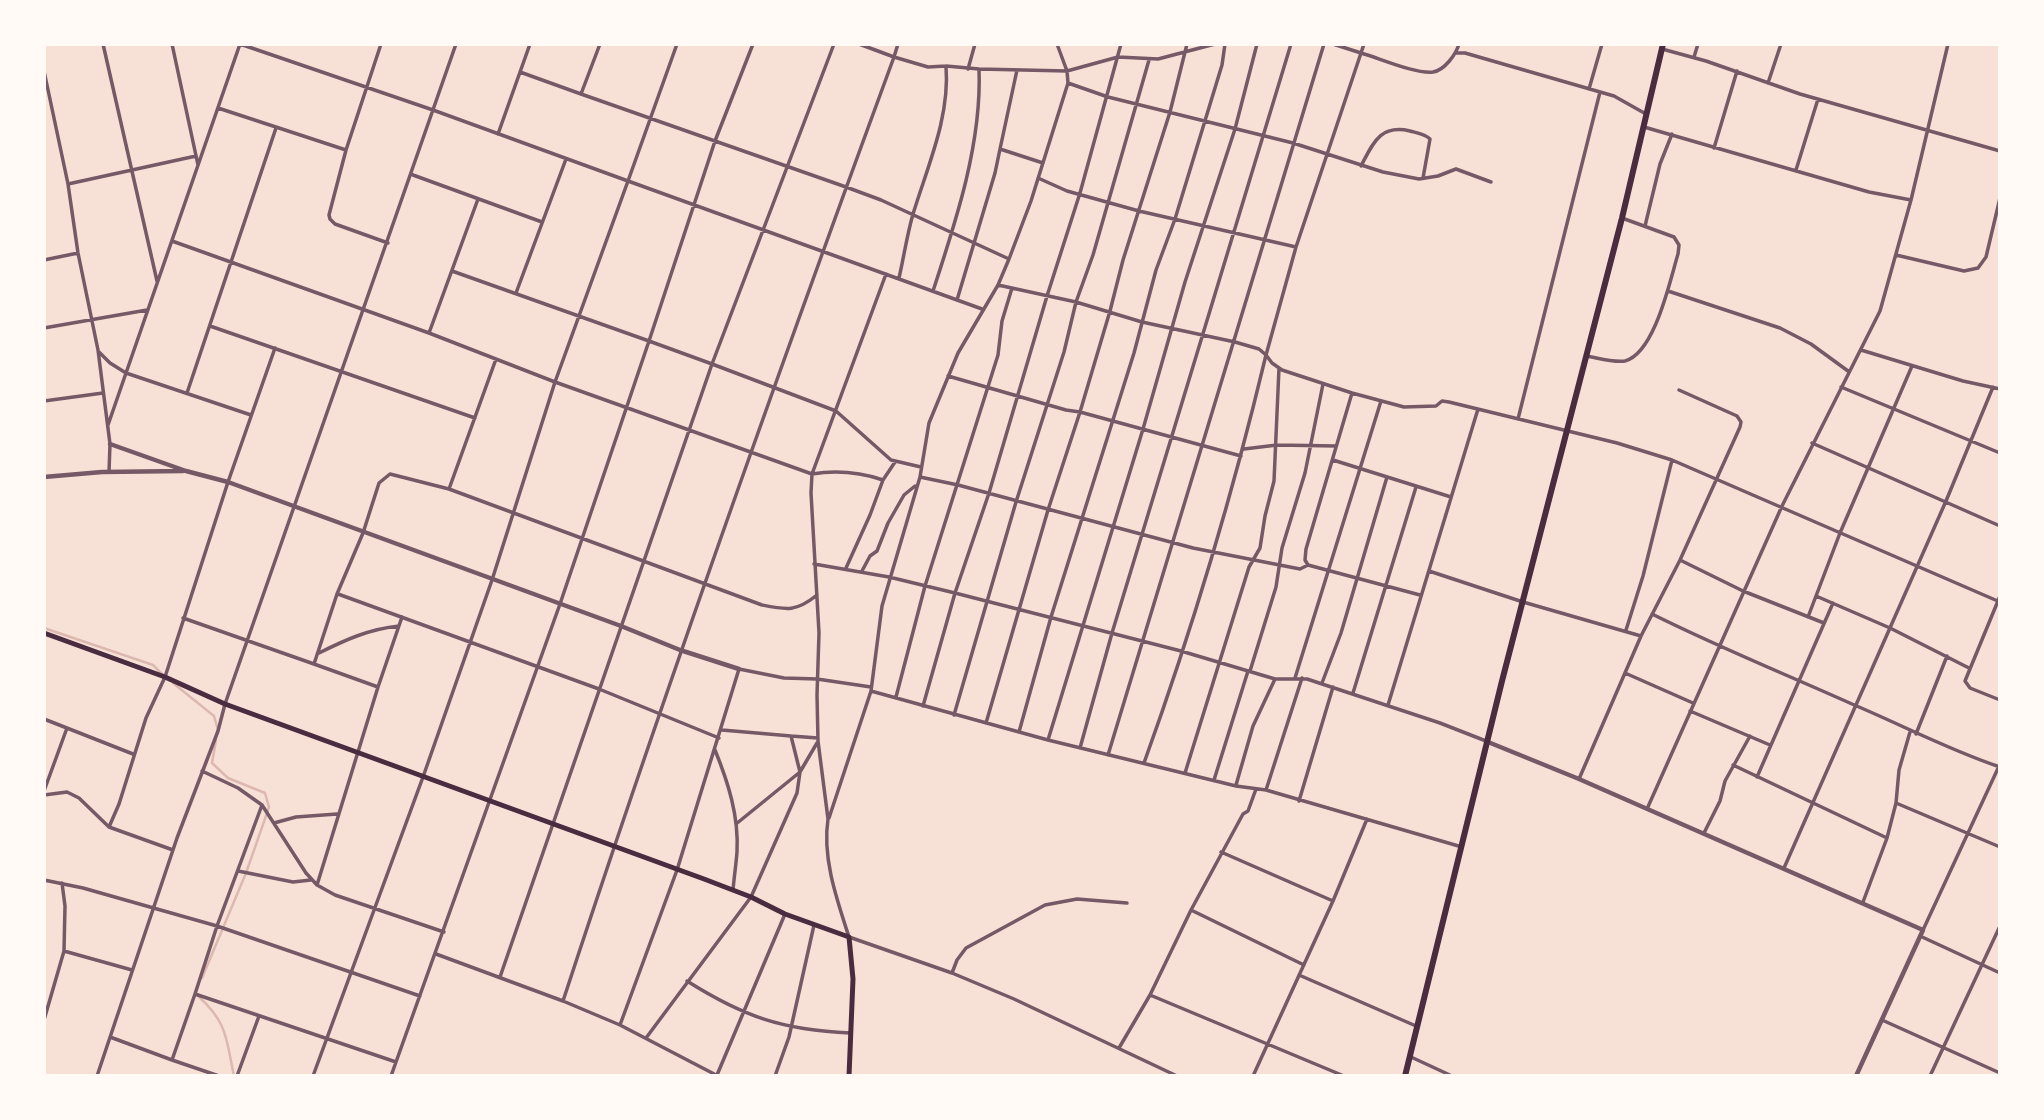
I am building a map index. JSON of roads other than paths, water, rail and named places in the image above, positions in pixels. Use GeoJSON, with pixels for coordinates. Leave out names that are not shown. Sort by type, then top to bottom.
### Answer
{"type":"FeatureCollection","features":[{"type":"Feature","properties":{"kind":"highway"},"geometry":{"type":"LineString","coordinates":[[1405,1076],[1663,46]]}},
{"type":"Feature","properties":{"kind":"main road"},"geometry":{"type":"LineString","coordinates":[[44,633],[165,677],[225,704],[733,890],[785,914],[849,937],[853,979],[849,1076]]}},
{"type":"Feature","properties":{"kind":"street"},"geometry":{"type":"LineString","coordinates":[[103,44],[157,282]]}},
{"type":"Feature","properties":{"kind":"street"},"geometry":{"type":"LineString","coordinates":[[172,44],[198,165]]}},
{"type":"Feature","properties":{"kind":"street"},"geometry":{"type":"LineString","coordinates":[[107,426],[240,44],[433,110],[983,310]]}},
{"type":"Feature","properties":{"kind":"street"},"geometry":{"type":"LineString","coordinates":[[381,44],[346,150],[330,209],[330,219],[335,224],[388,243]]}},
{"type":"Feature","properties":{"kind":"street"},"geometry":{"type":"LineString","coordinates":[[97,1076],[153,907],[218,731],[247,640],[456,44]]}},
{"type":"Feature","properties":{"kind":"street"},"geometry":{"type":"LineString","coordinates":[[498,135],[530,44]]}},
{"type":"Feature","properties":{"kind":"street"},"geometry":{"type":"LineString","coordinates":[[581,94],[600,44]]}},
{"type":"Feature","properties":{"kind":"street"},"geometry":{"type":"LineString","coordinates":[[313,1076],[423,777],[492,580],[555,382],[677,44]]}},
{"type":"Feature","properties":{"kind":"street"},"geometry":{"type":"LineString","coordinates":[[391,1076],[560,604],[715,141],[753,44]]}},
{"type":"Feature","properties":{"kind":"street"},"geometry":{"type":"LineString","coordinates":[[500,977],[712,364],[834,44]]}},
{"type":"Feature","properties":{"kind":"street"},"geometry":{"type":"LineString","coordinates":[[859,44],[928,67],[1067,71],[1118,57],[1149,60],[1215,44]]}},
{"type":"Feature","properties":{"kind":"street"},"geometry":{"type":"LineString","coordinates":[[563,1001],[680,650],[898,44]]}},
{"type":"Feature","properties":{"kind":"street"},"geometry":{"type":"LineString","coordinates":[[968,69],[975,44]]}},
{"type":"Feature","properties":{"kind":"street"},"geometry":{"type":"LineString","coordinates":[[1057,44],[1067,71],[1068,83],[1009,259],[998,285],[964,341],[929,423],[920,477],[889,577],[878,625],[871,689],[826,831],[833,886],[849,937],[952,973],[1014,999],[1177,1076]]}},
{"type":"Feature","properties":{"kind":"street"},"geometry":{"type":"LineString","coordinates":[[923,706],[955,593],[989,493],[1046,296],[1080,193],[1121,44]]}},
{"type":"Feature","properties":{"kind":"street"},"geometry":{"type":"LineString","coordinates":[[986,723],[1018,609],[1110,312],[1123,260],[1170,112],[1187,44]]}},
{"type":"Feature","properties":{"kind":"street"},"geometry":{"type":"LineString","coordinates":[[1019,732],[1156,270],[1175,219],[1222,65],[1225,44]]}},
{"type":"Feature","properties":{"kind":"street"},"geometry":{"type":"LineString","coordinates":[[1048,740],[1185,282],[1235,129],[1258,44]]}},
{"type":"Feature","properties":{"kind":"street"},"geometry":{"type":"LineString","coordinates":[[1080,748],[1112,633],[1174,436],[1201,335],[1292,44]]}},
{"type":"Feature","properties":{"kind":"street"},"geometry":{"type":"LineString","coordinates":[[1108,755],[1324,44]]}},
{"type":"Feature","properties":{"kind":"street"},"geometry":{"type":"LineString","coordinates":[[1333,44],[1419,71],[1433,72],[1439,70],[1457,53],[1459,44]]}},
{"type":"Feature","properties":{"kind":"street"},"geometry":{"type":"LineString","coordinates":[[1144,764],[1214,551],[1296,247],[1364,44]]}},
{"type":"Feature","properties":{"kind":"street"},"geometry":{"type":"LineString","coordinates":[[1590,89],[1602,44]]}},
{"type":"Feature","properties":{"kind":"street"},"geometry":{"type":"LineString","coordinates":[[1694,57],[1698,44]]}},
{"type":"Feature","properties":{"kind":"street"},"geometry":{"type":"LineString","coordinates":[[1768,83],[1781,44]]}},
{"type":"Feature","properties":{"kind":"street"},"geometry":{"type":"LineString","coordinates":[[1647,809],[1782,506],[1880,311],[1911,200],[1948,44]]}},
{"type":"Feature","properties":{"kind":"street"},"geometry":{"type":"LineString","coordinates":[[1663,46],[1818,99],[2000,151]]}},
{"type":"Feature","properties":{"kind":"street"},"geometry":{"type":"LineString","coordinates":[[1457,53],[1465,53],[1600,92],[1623,100],[1647,115]]}},
{"type":"Feature","properties":{"kind":"street"},"geometry":{"type":"LineString","coordinates":[[954,715],[1149,60]]}},
{"type":"Feature","properties":{"kind":"street"},"geometry":{"type":"LineString","coordinates":[[899,278],[913,215],[938,138],[947,86],[946,66]]}},
{"type":"Feature","properties":{"kind":"street"},"geometry":{"type":"LineString","coordinates":[[933,291],[952,233],[979,114],[979,69]]}},
{"type":"Feature","properties":{"kind":"street"},"geometry":{"type":"LineString","coordinates":[[957,300],[995,173],[1017,70]]}},
{"type":"Feature","properties":{"kind":"street"},"geometry":{"type":"LineString","coordinates":[[44,71],[98,350],[110,444],[109,472]]}},
{"type":"Feature","properties":{"kind":"street"},"geometry":{"type":"LineString","coordinates":[[1714,148],[1737,71]]}},
{"type":"Feature","properties":{"kind":"street"},"geometry":{"type":"LineString","coordinates":[[520,72],[846,187],[1009,259]]}},
{"type":"Feature","properties":{"kind":"street"},"geometry":{"type":"LineString","coordinates":[[1068,83],[1108,97],[1293,143],[1361,166],[1412,178],[1438,176],[1454,169],[1491,182]]}},
{"type":"Feature","properties":{"kind":"street"},"geometry":{"type":"LineString","coordinates":[[1518,419],[1600,92]]}},
{"type":"Feature","properties":{"kind":"street"},"geometry":{"type":"LineString","coordinates":[[1796,170],[1818,99]]}},
{"type":"Feature","properties":{"kind":"street"},"geometry":{"type":"LineString","coordinates":[[218,108],[346,150]]}},
{"type":"Feature","properties":{"kind":"street"},"geometry":{"type":"LineString","coordinates":[[44,113],[52,111]]}},
{"type":"Feature","properties":{"kind":"street"},"geometry":{"type":"LineString","coordinates":[[1644,127],[1869,192],[1911,200]]}},
{"type":"Feature","properties":{"kind":"street"},"geometry":{"type":"LineString","coordinates":[[187,393],[276,128]]}},
{"type":"Feature","properties":{"kind":"street"},"geometry":{"type":"LineString","coordinates":[[1361,166],[1373,143],[1381,135],[1393,128],[1399,129],[1426,135],[1430,139],[1423,178]]}},
{"type":"Feature","properties":{"kind":"street"},"geometry":{"type":"LineString","coordinates":[[1645,226],[1660,164],[1672,134]]}},
{"type":"Feature","properties":{"kind":"street"},"geometry":{"type":"LineString","coordinates":[[1000,149],[1042,163]]}},
{"type":"Feature","properties":{"kind":"street"},"geometry":{"type":"LineString","coordinates":[[68,184],[196,156]]}},
{"type":"Feature","properties":{"kind":"street"},"geometry":{"type":"LineString","coordinates":[[516,293],[566,159]]}},
{"type":"Feature","properties":{"kind":"street"},"geometry":{"type":"LineString","coordinates":[[412,175],[542,222]]}},
{"type":"Feature","properties":{"kind":"street"},"geometry":{"type":"LineString","coordinates":[[1038,178],[1139,211],[1296,247]]}},
{"type":"Feature","properties":{"kind":"street"},"geometry":{"type":"LineString","coordinates":[[1896,255],[1964,271],[1978,268],[1986,257],[2000,198]]}},
{"type":"Feature","properties":{"kind":"street"},"geometry":{"type":"LineString","coordinates":[[429,333],[478,199]]}},
{"type":"Feature","properties":{"kind":"street"},"geometry":{"type":"LineString","coordinates":[[1586,356],[1622,362],[1631,358],[1646,342],[1668,291],[1679,245],[1674,237],[1622,218]]}},
{"type":"Feature","properties":{"kind":"street"},"geometry":{"type":"LineString","coordinates":[[172,241],[812,474],[848,472],[883,480]]}},
{"type":"Feature","properties":{"kind":"street"},"geometry":{"type":"LineString","coordinates":[[44,260],[78,253]]}},
{"type":"Feature","properties":{"kind":"street"},"geometry":{"type":"LineString","coordinates":[[452,271],[836,411],[887,457],[895,462],[921,467]]}},
{"type":"Feature","properties":{"kind":"street"},"geometry":{"type":"LineString","coordinates":[[828,819],[818,740],[817,678],[820,649],[814,564],[812,474],[886,274]]}},
{"type":"Feature","properties":{"kind":"street"},"geometry":{"type":"LineString","coordinates":[[998,285],[1259,349],[1279,368],[1381,401],[1418,407],[1436,407],[1442,401],[1449,401],[1617,443],[1672,460],[1782,506],[1915,567],[2000,600],[1965,681],[1967,685],[2000,700]]}},
{"type":"Feature","properties":{"kind":"street"},"geometry":{"type":"LineString","coordinates":[[896,697],[925,586],[998,355],[1002,321],[1012,288]]}},
{"type":"Feature","properties":{"kind":"street"},"geometry":{"type":"LineString","coordinates":[[1668,291],[1780,328],[1811,344],[1848,371]]}},
{"type":"Feature","properties":{"kind":"street"},"geometry":{"type":"LineString","coordinates":[[44,327],[147,310]]}},
{"type":"Feature","properties":{"kind":"street"},"geometry":{"type":"LineString","coordinates":[[210,326],[475,418]]}},
{"type":"Feature","properties":{"kind":"street"},"geometry":{"type":"LineString","coordinates":[[110,827],[146,718],[165,677],[275,348]]}},
{"type":"Feature","properties":{"kind":"street"},"geometry":{"type":"LineString","coordinates":[[98,350],[110,363],[126,373],[251,415]]}},
{"type":"Feature","properties":{"kind":"street"},"geometry":{"type":"LineString","coordinates":[[1861,351],[2000,389]]}},
{"type":"Feature","properties":{"kind":"street"},"geometry":{"type":"LineString","coordinates":[[449,489],[496,359]]}},
{"type":"Feature","properties":{"kind":"street"},"geometry":{"type":"LineString","coordinates":[[1808,617],[1840,533],[1912,366]]}},
{"type":"Feature","properties":{"kind":"street"},"geometry":{"type":"LineString","coordinates":[[1185,773],[1252,560],[1258,555],[1260,548],[1274,481],[1278,445],[1279,368]]}},
{"type":"Feature","properties":{"kind":"street"},"geometry":{"type":"LineString","coordinates":[[947,376],[1241,456]]}},
{"type":"Feature","properties":{"kind":"street"},"geometry":{"type":"LineString","coordinates":[[1214,780],[1276,587],[1278,564],[1305,472],[1323,384]]}},
{"type":"Feature","properties":{"kind":"street"},"geometry":{"type":"LineString","coordinates":[[1840,387],[2000,453]]}},
{"type":"Feature","properties":{"kind":"street"},"geometry":{"type":"LineString","coordinates":[[1784,868],[1946,501],[1993,387]]}},
{"type":"Feature","properties":{"kind":"street"},"geometry":{"type":"LineString","coordinates":[[1579,779],[1641,636],[1680,561],[1740,427],[1741,422],[1737,416],[1678,390]]}},
{"type":"Feature","properties":{"kind":"street"},"geometry":{"type":"LineString","coordinates":[[44,401],[103,393]]}},
{"type":"Feature","properties":{"kind":"street"},"geometry":{"type":"LineString","coordinates":[[1308,565],[1305,556],[1352,393]]}},
{"type":"Feature","properties":{"kind":"street"},"geometry":{"type":"LineString","coordinates":[[1295,678],[1381,401]]}},
{"type":"Feature","properties":{"kind":"street"},"geometry":{"type":"LineString","coordinates":[[1388,705],[1478,409]]}},
{"type":"Feature","properties":{"kind":"street"},"geometry":{"type":"LineString","coordinates":[[1812,443],[2000,526]]}},
{"type":"Feature","properties":{"kind":"street"},"geometry":{"type":"LineString","coordinates":[[110,444],[186,471],[228,482],[739,670],[784,678],[817,678],[871,689],[1048,740],[1236,786],[1266,790],[1463,847]]}},
{"type":"Feature","properties":{"kind":"street"},"geometry":{"type":"LineString","coordinates":[[1243,449],[1278,445],[1336,446]]}},
{"type":"Feature","properties":{"kind":"street"},"geometry":{"type":"LineString","coordinates":[[1333,460],[1451,496]]}},
{"type":"Feature","properties":{"kind":"street"},"geometry":{"type":"LineString","coordinates":[[1626,630],[1643,576],[1672,460]]}},
{"type":"Feature","properties":{"kind":"street"},"geometry":{"type":"LineString","coordinates":[[846,569],[883,480],[895,462]]}},
{"type":"Feature","properties":{"kind":"street"},"geometry":{"type":"LineString","coordinates":[[44,477],[109,472],[186,471]]}},
{"type":"Feature","properties":{"kind":"street"},"geometry":{"type":"LineString","coordinates":[[314,664],[337,594],[363,533],[380,483],[386,475],[393,474],[449,489],[514,512],[762,605],[788,610],[802,607],[817,595]]}},
{"type":"Feature","properties":{"kind":"street"},"geometry":{"type":"LineString","coordinates":[[920,477],[1173,543],[1300,569],[1308,565],[1420,595]]}},
{"type":"Feature","properties":{"kind":"street"},"geometry":{"type":"LineString","coordinates":[[1322,683],[1358,579],[1387,477]]}},
{"type":"Feature","properties":{"kind":"street"},"geometry":{"type":"LineString","coordinates":[[862,571],[870,556],[877,551],[888,523],[904,495],[918,484]]}},
{"type":"Feature","properties":{"kind":"street"},"geometry":{"type":"LineString","coordinates":[[1353,693],[1416,487]]}},
{"type":"Feature","properties":{"kind":"street"},"geometry":{"type":"LineString","coordinates":[[1680,561],[1743,591],[1824,623]]}},
{"type":"Feature","properties":{"kind":"street"},"geometry":{"type":"LineString","coordinates":[[814,564],[889,577],[1181,651],[1275,679],[1302,678],[1353,693],[1488,742],[1579,779],[1923,930]]}},
{"type":"Feature","properties":{"kind":"street"},"geometry":{"type":"LineString","coordinates":[[1428,571],[1641,636]]}},
{"type":"Feature","properties":{"kind":"street"},"geometry":{"type":"LineString","coordinates":[[337,594],[599,689],[719,737]]}},
{"type":"Feature","properties":{"kind":"street"},"geometry":{"type":"LineString","coordinates":[[1816,596],[1890,628],[1969,668]]}},
{"type":"Feature","properties":{"kind":"street"},"geometry":{"type":"LineString","coordinates":[[1757,777],[1833,603]]}},
{"type":"Feature","properties":{"kind":"street"},"geometry":{"type":"LineString","coordinates":[[1652,614],[1718,647],[1856,705],[1910,732],[2000,766],[1967,832],[1856,1076]]}},
{"type":"Feature","properties":{"kind":"street"},"geometry":{"type":"LineString","coordinates":[[317,885],[337,814],[402,617]]}},
{"type":"Feature","properties":{"kind":"street"},"geometry":{"type":"LineString","coordinates":[[183,618],[378,687]]}},
{"type":"Feature","properties":{"kind":"street"},"geometry":{"type":"LineString","coordinates":[[317,654],[352,636],[370,630],[399,626]]}},
{"type":"Feature","properties":{"kind":"street"},"geometry":{"type":"LineString","coordinates":[[1916,734],[1947,656]]}},
{"type":"Feature","properties":{"kind":"street"},"geometry":{"type":"LineString","coordinates":[[620,1025],[677,870],[739,670]]}},
{"type":"Feature","properties":{"kind":"street"},"geometry":{"type":"LineString","coordinates":[[1625,673],[1693,703]]}},
{"type":"Feature","properties":{"kind":"street"},"geometry":{"type":"LineString","coordinates":[[1266,790],[1302,678]]}},
{"type":"Feature","properties":{"kind":"street"},"geometry":{"type":"LineString","coordinates":[[1236,786],[1253,726],[1275,679]]}},
{"type":"Feature","properties":{"kind":"street"},"geometry":{"type":"LineString","coordinates":[[1298,801],[1333,687]]}},
{"type":"Feature","properties":{"kind":"street"},"geometry":{"type":"LineString","coordinates":[[1690,711],[1770,745]]}},
{"type":"Feature","properties":{"kind":"street"},"geometry":{"type":"LineString","coordinates":[[44,719],[134,754]]}},
{"type":"Feature","properties":{"kind":"street"},"geometry":{"type":"LineString","coordinates":[[67,728],[44,793],[67,792],[79,798],[110,827],[173,850]]}},
{"type":"Feature","properties":{"kind":"street"},"geometry":{"type":"LineString","coordinates":[[722,730],[818,740]]}},
{"type":"Feature","properties":{"kind":"street"},"geometry":{"type":"LineString","coordinates":[[1863,902],[1887,838],[1896,803],[1897,776],[1910,732]]}},
{"type":"Feature","properties":{"kind":"street"},"geometry":{"type":"LineString","coordinates":[[791,736],[800,772]]}},
{"type":"Feature","properties":{"kind":"street"},"geometry":{"type":"LineString","coordinates":[[1704,833],[1720,800],[1725,781],[1750,736]]}},
{"type":"Feature","properties":{"kind":"street"},"geometry":{"type":"LineString","coordinates":[[646,1038],[751,897],[797,793],[800,772],[818,740]]}},
{"type":"Feature","properties":{"kind":"street"},"geometry":{"type":"LineString","coordinates":[[715,750],[731,794],[736,824],[737,851],[733,890]]}},
{"type":"Feature","properties":{"kind":"street"},"geometry":{"type":"LineString","coordinates":[[1733,765],[1887,838]]}},
{"type":"Feature","properties":{"kind":"street"},"geometry":{"type":"LineString","coordinates":[[202,771],[254,797],[317,885],[335,895],[444,932]]}},
{"type":"Feature","properties":{"kind":"street"},"geometry":{"type":"LineString","coordinates":[[736,824],[800,772]]}},
{"type":"Feature","properties":{"kind":"street"},"geometry":{"type":"LineString","coordinates":[[1119,1048],[1150,995],[1221,852],[1243,814],[1248,811],[1256,789]]}},
{"type":"Feature","properties":{"kind":"street"},"geometry":{"type":"LineString","coordinates":[[1896,803],[2000,847]]}},
{"type":"Feature","properties":{"kind":"street"},"geometry":{"type":"LineString","coordinates":[[172,1060],[217,926],[262,805]]}},
{"type":"Feature","properties":{"kind":"street"},"geometry":{"type":"LineString","coordinates":[[273,824],[296,817],[337,814]]}},
{"type":"Feature","properties":{"kind":"street"},"geometry":{"type":"LineString","coordinates":[[1253,1076],[1333,901],[1367,819]]}},
{"type":"Feature","properties":{"kind":"street"},"geometry":{"type":"LineString","coordinates":[[1221,852],[1333,901]]}},
{"type":"Feature","properties":{"kind":"street"},"geometry":{"type":"LineString","coordinates":[[238,871],[293,882],[312,880]]}},
{"type":"Feature","properties":{"kind":"street"},"geometry":{"type":"LineString","coordinates":[[44,880],[217,926],[421,996]]}},
{"type":"Feature","properties":{"kind":"street"},"geometry":{"type":"LineString","coordinates":[[44,1020],[64,951],[65,906],[62,883]]}},
{"type":"Feature","properties":{"kind":"street"},"geometry":{"type":"LineString","coordinates":[[952,973],[966,948],[1045,905],[1077,899],[1127,902]]}},
{"type":"Feature","properties":{"kind":"street"},"geometry":{"type":"LineString","coordinates":[[1191,910],[1304,965]]}},
{"type":"Feature","properties":{"kind":"street"},"geometry":{"type":"LineString","coordinates":[[436,954],[620,1025],[718,1076],[785,914]]}},
{"type":"Feature","properties":{"kind":"street"},"geometry":{"type":"LineString","coordinates":[[775,1076],[791,1028],[814,925]]}},
{"type":"Feature","properties":{"kind":"street"},"geometry":{"type":"LineString","coordinates":[[1930,1076],[2000,926]]}},
{"type":"Feature","properties":{"kind":"street"},"geometry":{"type":"LineString","coordinates":[[1920,936],[2000,973]]}},
{"type":"Feature","properties":{"kind":"street"},"geometry":{"type":"LineString","coordinates":[[64,951],[132,970]]}},
{"type":"Feature","properties":{"kind":"street"},"geometry":{"type":"LineString","coordinates":[[1299,975],[1418,1027]]}},
{"type":"Feature","properties":{"kind":"street"},"geometry":{"type":"LineString","coordinates":[[687,981],[744,1013],[791,1028],[850,1033]]}},
{"type":"Feature","properties":{"kind":"street"},"geometry":{"type":"LineString","coordinates":[[195,994],[396,1062]]}},
{"type":"Feature","properties":{"kind":"street"},"geometry":{"type":"LineString","coordinates":[[1150,995],[1344,1076]]}},
{"type":"Feature","properties":{"kind":"street"},"geometry":{"type":"LineString","coordinates":[[237,1076],[259,1016]]}},
{"type":"Feature","properties":{"kind":"street"},"geometry":{"type":"LineString","coordinates":[[1882,1020],[2000,1073]]}},
{"type":"Feature","properties":{"kind":"street"},"geometry":{"type":"LineString","coordinates":[[110,1037],[219,1076]]}},
{"type":"Feature","properties":{"kind":"street"},"geometry":{"type":"LineString","coordinates":[[1411,1057],[1452,1076]]}},
{"type":"Feature","properties":{"kind":"waterway"},"geometry":{"type":"LineString","coordinates":[[44,628],[153,665],[163,675]]}},
{"type":"Feature","properties":{"kind":"waterway"},"geometry":{"type":"LineString","coordinates":[[173,683],[214,716],[218,730]]}},
{"type":"Feature","properties":{"kind":"waterway"},"geometry":{"type":"LineString","coordinates":[[202,978],[246,873],[269,807],[265,793],[228,778],[212,763],[216,740]]}},
{"type":"Feature","properties":{"kind":"waterway"},"geometry":{"type":"LineString","coordinates":[[198,996],[220,1023],[234,1076]]}}]}
